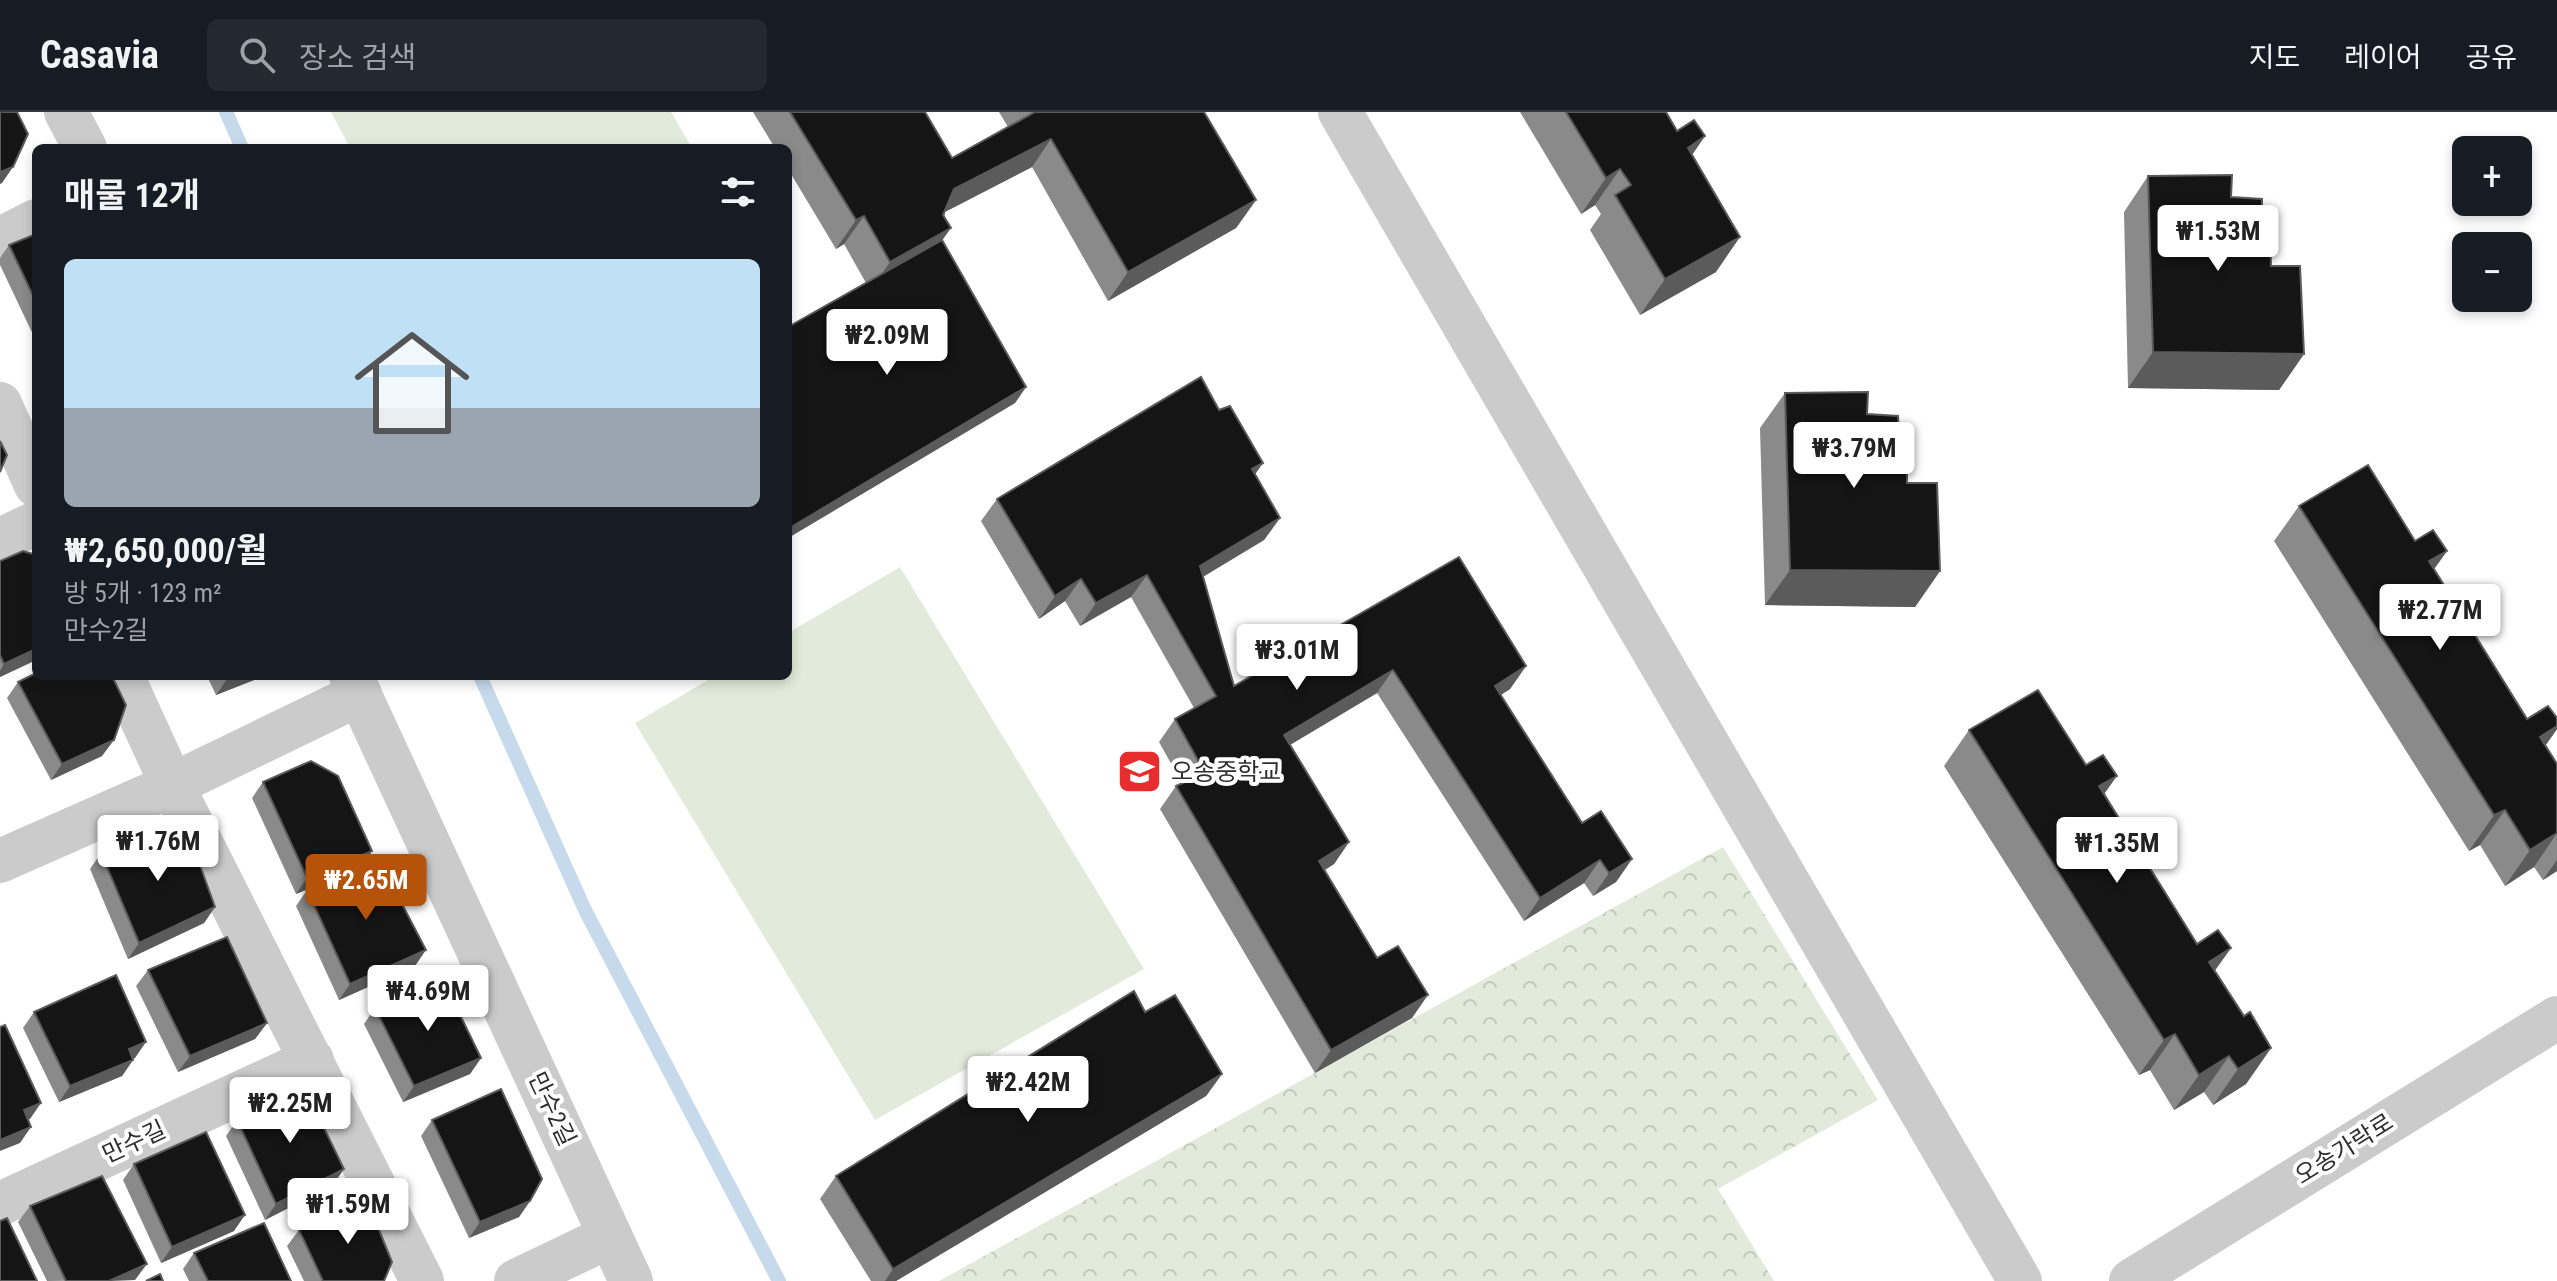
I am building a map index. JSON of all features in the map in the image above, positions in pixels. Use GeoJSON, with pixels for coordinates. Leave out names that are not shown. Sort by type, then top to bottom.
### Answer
{"type":"FeatureCollection","features":[{"type":"Feature","properties":{"kind":"street"},"geometry":{"type":"LineString","coordinates":[[66,112],[83,144]]}},
{"type":"Feature","properties":{"kind":"street"},"geometry":{"type":"LineString","coordinates":[[1340,112],[2020,1281]]}},
{"type":"Feature","properties":{"kind":"street"},"geometry":{"type":"LineString","coordinates":[[0,239],[32,223]]}},
{"type":"Feature","properties":{"kind":"street"},"geometry":{"type":"LineString","coordinates":[[0,404],[32,476]]}},
{"type":"Feature","properties":{"kind":"street"},"geometry":{"type":"LineString","coordinates":[[0,540],[32,525]]}},
{"type":"Feature","properties":{"kind":"street"},"geometry":{"type":"LineString","coordinates":[[124,680],[172,785],[422,1281]]}},
{"type":"Feature","properties":{"kind":"street"},"geometry":{"type":"LineString","coordinates":[[0,861],[172,785],[356,685]]}},
{"type":"Feature","properties":{"kind":"street","name":"만수2길"},"geometry":{"type":"LineString","coordinates":[[356,685],[631,1281]]}},
{"type":"Feature","properties":{"kind":"street","name":"오송가락로"},"geometry":{"type":"LineString","coordinates":[[2131,1281],[2557,1018]]}},
{"type":"Feature","properties":{"kind":"street","name":"만수길"},"geometry":{"type":"LineString","coordinates":[[0,1204],[312,1060]]}},
{"type":"Feature","properties":{"kind":"street"},"geometry":{"type":"LineString","coordinates":[[516,1281],[610,1236]]}},
{"type":"Feature","properties":{"kind":"green space"},"geometry":{"type":"Polygon","coordinates":[[[331,112],[671,112],[690,144],[348,144],[331,112]]]}},
{"type":"Feature","properties":{"kind":"green space"},"geometry":{"type":"Polygon","coordinates":[[[900,567],[1144,969],[875,1120],[635,723],[708,680],[792,680],[792,631],[900,567]]]}},
{"type":"Feature","properties":{"kind":"green space"},"geometry":{"type":"Polygon","coordinates":[[[1723,847],[1878,1100],[1718,1189],[1774,1281],[939,1281],[1723,847]]]}},
{"type":"Feature","properties":{"kind":"building"},"geometry":{"type":"Polygon","coordinates":[[[0,112],[17,112],[28,134],[13,167],[0,172],[0,112]]]}},
{"type":"Feature","properties":{"kind":"building"},"geometry":{"type":"Polygon","coordinates":[[[790,112],[925,112],[952,158],[1035,112],[1204,112],[1256,200],[1128,272],[1051,139],[954,189],[943,215],[951,228],[890,262],[864,216],[856,220],[790,112]]]}},
{"type":"Feature","properties":{"kind":"building"},"geometry":{"type":"Polygon","coordinates":[[[1566,112],[1666,112],[1677,131],[1694,120],[1705,136],[1688,148],[1740,237],[1665,279],[1615,195],[1631,185],[1620,169],[1606,178],[1566,112]]]}},
{"type":"Feature","properties":{"kind":"building"},"geometry":{"type":"Polygon","coordinates":[[[2232,175],[2231,197],[2262,199],[2262,218],[2270,219],[2271,266],[2300,266],[2304,354],[2153,352],[2148,176],[2232,175]]]}},
{"type":"Feature","properties":{"kind":"building"},"geometry":{"type":"Polygon","coordinates":[[[32,236],[32,294],[9,245],[32,236]]]}},
{"type":"Feature","properties":{"kind":"building"},"geometry":{"type":"Polygon","coordinates":[[[942,240],[1026,387],[792,527],[792,325],[942,240]]]}},
{"type":"Feature","properties":{"kind":"building"},"geometry":{"type":"Polygon","coordinates":[[[1201,377],[1219,410],[1230,406],[1263,463],[1252,469],[1280,518],[1200,566],[1234,686],[1459,557],[1526,666],[1495,686],[1582,823],[1601,811],[1632,859],[1609,873],[1600,860],[1540,898],[1393,670],[1284,735],[1349,842],[1319,861],[1377,958],[1398,946],[1428,995],[1331,1050],[1176,786],[1205,773],[1175,719],[1216,696],[1147,575],[1096,603],[1081,579],[1055,596],[997,499],[1201,377]]]}},
{"type":"Feature","properties":{"kind":"building"},"geometry":{"type":"Polygon","coordinates":[[[1868,392],[1867,414],[1898,416],[1899,435],[1907,436],[1907,483],[1937,483],[1940,571],[1790,570],[1785,393],[1868,392]]]}},
{"type":"Feature","properties":{"kind":"building"},"geometry":{"type":"Polygon","coordinates":[[[0,441],[7,455],[0,472],[0,441]]]}},
{"type":"Feature","properties":{"kind":"building"},"geometry":{"type":"Polygon","coordinates":[[[2368,465],[2415,541],[2433,530],[2447,551],[2429,561],[2527,719],[2548,706],[2557,718],[2557,726],[2540,737],[2557,764],[2557,833],[2530,850],[2505,810],[2494,815],[2299,506],[2368,465]]]}},
{"type":"Feature","properties":{"kind":"building"},"geometry":{"type":"Polygon","coordinates":[[[23,551],[32,554],[32,651],[4,664],[0,655],[0,561],[23,551]]]}},
{"type":"Feature","properties":{"kind":"building"},"geometry":{"type":"Polygon","coordinates":[[[32,675],[32,680],[114,680],[126,705],[114,740],[62,764],[18,682],[32,675]]]}},
{"type":"Feature","properties":{"kind":"building"},"geometry":{"type":"Polygon","coordinates":[[[2038,690],[2086,765],[2103,755],[2117,776],[2099,786],[2197,944],[2218,930],[2231,948],[2209,962],[2244,1016],[2250,1012],[2271,1048],[2238,1069],[2229,1056],[2199,1075],[2175,1034],[2164,1040],[1969,730],[2038,690]]]}},
{"type":"Feature","properties":{"kind":"building"},"geometry":{"type":"Polygon","coordinates":[[[311,761],[338,776],[372,851],[307,878],[263,782],[311,761]]]}},
{"type":"Feature","properties":{"kind":"building"},"geometry":{"type":"Polygon","coordinates":[[[154,831],[193,846],[215,907],[139,943],[101,853],[154,831]]]}},
{"type":"Feature","properties":{"kind":"building"},"geometry":{"type":"Polygon","coordinates":[[[379,860],[426,950],[350,984],[307,890],[379,860]]]}},
{"type":"Feature","properties":{"kind":"building"},"geometry":{"type":"Polygon","coordinates":[[[227,937],[267,1023],[190,1056],[148,970],[227,937]]]}},
{"type":"Feature","properties":{"kind":"building"},"geometry":{"type":"Polygon","coordinates":[[[116,975],[146,1042],[129,1049],[133,1060],[70,1086],[34,1012],[116,975]]]}},
{"type":"Feature","properties":{"kind":"building"},"geometry":{"type":"Polygon","coordinates":[[[443,980],[481,1058],[414,1086],[375,1008],[443,980]]]}},
{"type":"Feature","properties":{"kind":"building"},"geometry":{"type":"Polygon","coordinates":[[[1134,991],[1145,1012],[1175,995],[1222,1074],[893,1269],[836,1176],[1134,991]]]}},
{"type":"Feature","properties":{"kind":"building"},"geometry":{"type":"Polygon","coordinates":[[[5,1025],[41,1103],[24,1110],[31,1127],[0,1140],[0,1027],[5,1025]]]}},
{"type":"Feature","properties":{"kind":"building"},"geometry":{"type":"Polygon","coordinates":[[[303,1085],[344,1169],[276,1204],[237,1120],[303,1085]]]}},
{"type":"Feature","properties":{"kind":"building"},"geometry":{"type":"Polygon","coordinates":[[[501,1089],[542,1179],[530,1201],[480,1222],[432,1120],[501,1089]]]}},
{"type":"Feature","properties":{"kind":"building"},"geometry":{"type":"Polygon","coordinates":[[[206,1132],[245,1215],[172,1247],[134,1164],[206,1132]]]}},
{"type":"Feature","properties":{"kind":"building"},"geometry":{"type":"Polygon","coordinates":[[[102,1176],[147,1264],[109,1281],[66,1281],[30,1206],[102,1176]]]}},
{"type":"Feature","properties":{"kind":"building"},"geometry":{"type":"Polygon","coordinates":[[[366,1198],[392,1262],[384,1281],[323,1281],[299,1230],[366,1198]]]}},
{"type":"Feature","properties":{"kind":"building"},"geometry":{"type":"Polygon","coordinates":[[[7,1218],[37,1281],[0,1281],[0,1221],[7,1218]]]}},
{"type":"Feature","properties":{"kind":"building"},"geometry":{"type":"Polygon","coordinates":[[[264,1223],[291,1281],[208,1281],[194,1253],[264,1223]]]}},
{"type":"Feature","properties":{"kind":"building"},"geometry":{"type":"Polygon","coordinates":[[[160,1274],[163,1281],[146,1281],[160,1274]]]}},
{"type":"Feature","properties":{"kind":"waterway"},"geometry":{"type":"LineString","coordinates":[[226,112],[240,144]]}},
{"type":"Feature","properties":{"kind":"waterway"},"geometry":{"type":"LineString","coordinates":[[482,680],[585,910],[779,1281]]}},
{"type":"Feature","properties":{"kind":"place","name":"오송중학교"},"geometry":{"type":"Point","coordinates":[1140,772]}}]}
